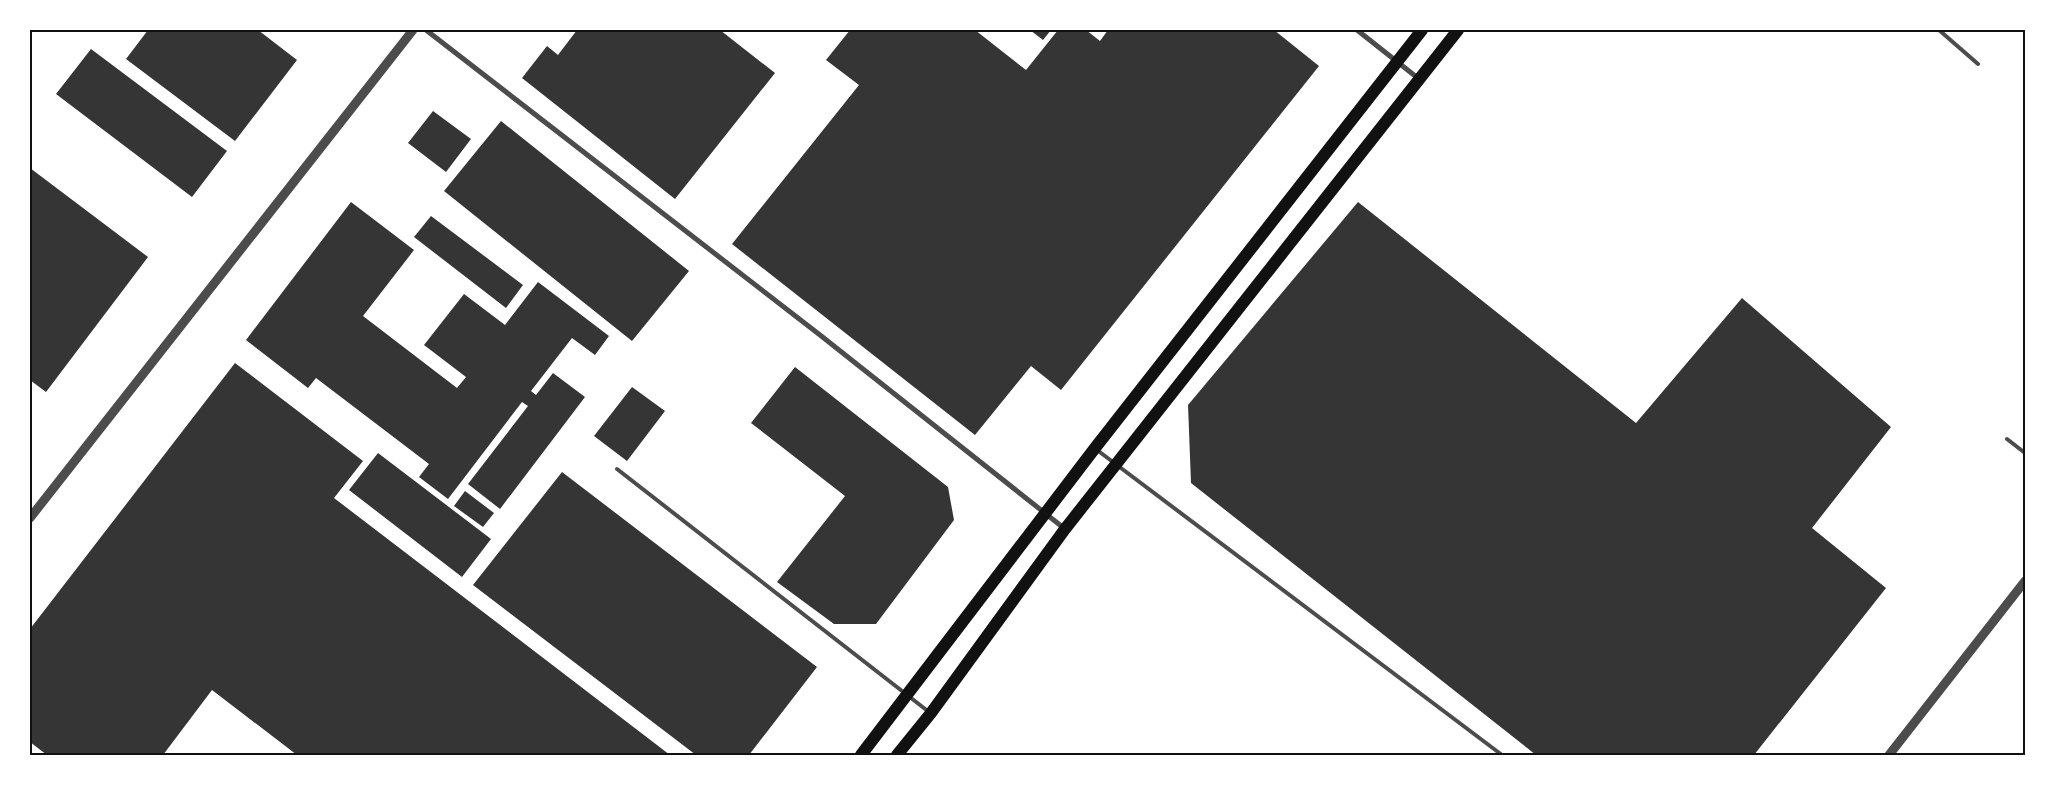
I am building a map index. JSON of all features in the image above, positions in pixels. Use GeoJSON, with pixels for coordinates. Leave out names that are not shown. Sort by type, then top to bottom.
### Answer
{"type":"FeatureCollection","features":[{"type":"Feature","properties":{"kind":"main road"},"geometry":{"type":"LineString","coordinates":[[861,755],[1047,513],[1094,448],[1422,30]]}},
{"type":"Feature","properties":{"kind":"main road"},"geometry":{"type":"LineString","coordinates":[[897,755],[1065,529],[1458,30]]}},
{"type":"Feature","properties":{"kind":"street"},"geometry":{"type":"LineString","coordinates":[[30,518],[413,30]]}},
{"type":"Feature","properties":{"kind":"street"},"geometry":{"type":"LineString","coordinates":[[426,30],[1047,513],[1065,529]]}},
{"type":"Feature","properties":{"kind":"street"},"geometry":{"type":"LineString","coordinates":[[1357,30],[1419,79]]}},
{"type":"Feature","properties":{"kind":"street"},"geometry":{"type":"LineString","coordinates":[[1888,755],[2025,581]]}},
{"type":"Feature","properties":{"kind":"lane"},"geometry":{"type":"LineString","coordinates":[[1940,30],[1978,64]]}},
{"type":"Feature","properties":{"kind":"lane"},"geometry":{"type":"LineString","coordinates":[[2007,439],[2025,453]]}},
{"type":"Feature","properties":{"kind":"lane"},"geometry":{"type":"LineString","coordinates":[[1094,448],[1502,755]]}},
{"type":"Feature","properties":{"kind":"lane"},"geometry":{"type":"LineString","coordinates":[[617,469],[930,713]]}},
{"type":"Feature","properties":{"kind":"building"},"geometry":{"type":"Polygon","coordinates":[[[148,30],[258,30],[297,60],[235,141],[126,59],[148,30]]]}},
{"type":"Feature","properties":{"kind":"building"},"geometry":{"type":"Polygon","coordinates":[[[577,30],[720,30],[775,73],[675,199],[522,78],[547,46],[558,55],[577,30]]]}},
{"type":"Feature","properties":{"kind":"building"},"geometry":{"type":"Polygon","coordinates":[[[850,30],[975,30],[1026,70],[1058,30],[1086,30],[1100,41],[1108,30],[1274,30],[1319,66],[1061,390],[1031,366],[975,435],[732,244],[859,85],[826,60],[850,30]]]}},
{"type":"Feature","properties":{"kind":"building"},"geometry":{"type":"Polygon","coordinates":[[[1030,30],[1051,30],[1043,40],[1030,30]]]}},
{"type":"Feature","properties":{"kind":"building"},"geometry":{"type":"Polygon","coordinates":[[[91,49],[227,151],[192,197],[56,94],[91,49]]]}},
{"type":"Feature","properties":{"kind":"building"},"geometry":{"type":"Polygon","coordinates":[[[433,111],[471,139],[446,172],[408,143],[433,111]]]}},
{"type":"Feature","properties":{"kind":"building"},"geometry":{"type":"Polygon","coordinates":[[[501,121],[689,271],[632,341],[444,191],[501,121]]]}},
{"type":"Feature","properties":{"kind":"building"},"geometry":{"type":"Polygon","coordinates":[[[30,168],[148,257],[46,392],[30,380],[30,168]]]}},
{"type":"Feature","properties":{"kind":"building"},"geometry":{"type":"Polygon","coordinates":[[[351,202],[414,250],[363,316],[457,388],[466,377],[424,345],[464,294],[505,325],[538,282],[609,336],[595,355],[572,338],[531,391],[536,395],[553,373],[585,397],[500,509],[468,484],[528,406],[522,402],[448,499],[419,477],[429,464],[316,378],[308,388],[246,340],[351,202]]]}},
{"type":"Feature","properties":{"kind":"building"},"geometry":{"type":"Polygon","coordinates":[[[1358,202],[1636,423],[1742,298],[1891,427],[1812,528],[1886,588],[1754,755],[1536,755],[1191,483],[1188,405],[1358,202]]]}},
{"type":"Feature","properties":{"kind":"building"},"geometry":{"type":"Polygon","coordinates":[[[431,216],[523,285],[506,308],[414,237],[431,216]]]}},
{"type":"Feature","properties":{"kind":"building"},"geometry":{"type":"Polygon","coordinates":[[[235,363],[363,461],[334,498],[670,755],[297,755],[212,690],[163,755],[47,755],[30,742],[30,629],[235,363]]]}},
{"type":"Feature","properties":{"kind":"building"},"geometry":{"type":"Polygon","coordinates":[[[795,367],[948,487],[954,520],[876,624],[834,624],[777,582],[845,496],[751,423],[795,367]]]}},
{"type":"Feature","properties":{"kind":"building"},"geometry":{"type":"Polygon","coordinates":[[[632,387],[665,411],[627,461],[594,436],[632,387]]]}},
{"type":"Feature","properties":{"kind":"building"},"geometry":{"type":"Polygon","coordinates":[[[378,453],[491,539],[462,577],[349,490],[378,453]]]}},
{"type":"Feature","properties":{"kind":"building"},"geometry":{"type":"Polygon","coordinates":[[[562,472],[817,667],[749,755],[696,755],[473,585],[562,472]]]}},
{"type":"Feature","properties":{"kind":"building"},"geometry":{"type":"Polygon","coordinates":[[[465,491],[494,513],[483,527],[454,506],[465,491]]]}}]}
